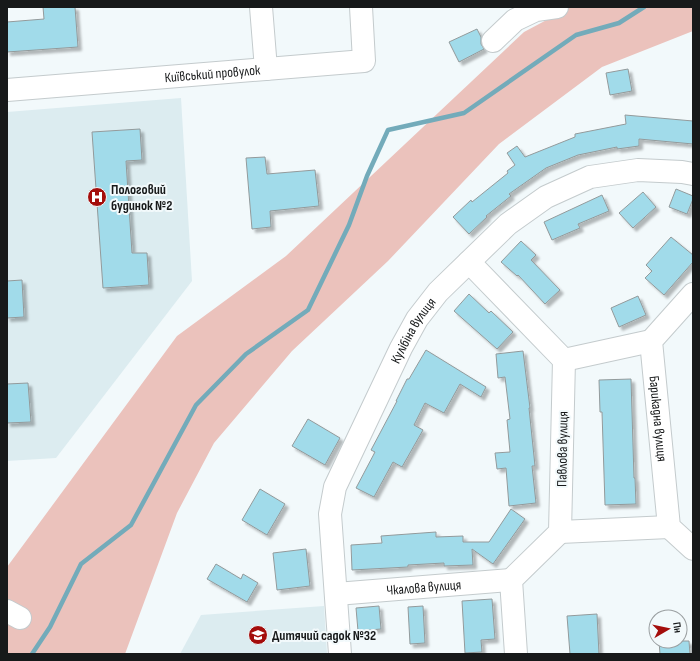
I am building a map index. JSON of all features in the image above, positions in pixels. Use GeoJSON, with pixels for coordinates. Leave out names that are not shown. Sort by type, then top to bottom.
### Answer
{"type":"FeatureCollection","features":[{"type":"Feature","properties":{"kind":"street"},"geometry":{"type":"LineString","coordinates":[[261,7],[266,69]]}},
{"type":"Feature","properties":{"kind":"street","name":"Київський провулок"},"geometry":{"type":"LineString","coordinates":[[7,90],[364,61],[361,7]]}},
{"type":"Feature","properties":{"kind":"street"},"geometry":{"type":"LineString","coordinates":[[493,41],[515,20],[536,10],[557,7]]}},
{"type":"Feature","properties":{"kind":"street","name":"Кулібіна вулиця"},"geometry":{"type":"LineString","coordinates":[[340,654],[330,514],[335,487],[401,348],[417,319],[438,292],[508,224],[546,197],[590,178],[638,170],[693,174]]}},
{"type":"Feature","properties":{"kind":"street"},"geometry":{"type":"LineString","coordinates":[[468,262],[564,360],[651,340],[693,294]]}},
{"type":"Feature","properties":{"kind":"street","name":"Барикадна вулиця"},"geometry":{"type":"LineString","coordinates":[[651,340],[669,527]]}},
{"type":"Feature","properties":{"kind":"street","name":"Павлова вулиця"},"geometry":{"type":"LineString","coordinates":[[560,532],[564,360]]}},
{"type":"Feature","properties":{"kind":"street"},"geometry":{"type":"LineString","coordinates":[[516,654],[511,580],[560,532],[669,527],[693,548]]}},
{"type":"Feature","properties":{"kind":"street","name":"Чкалова вулиця"},"geometry":{"type":"LineString","coordinates":[[336,594],[511,580]]}},
{"type":"Feature","properties":{"kind":"shaded area"},"geometry":{"type":"Polygon","coordinates":[[[571,7],[693,7],[693,31],[602,67],[499,144],[388,261],[292,351],[214,443],[177,513],[125,654],[7,654],[7,567],[177,336],[286,256],[524,32],[571,7]]]}},
{"type":"Feature","properties":{"kind":"shaded area","name":"Пологовий будинок №2"},"geometry":{"type":"Polygon","coordinates":[[[181,98],[192,281],[56,458],[7,461],[7,112],[181,98]]]}},
{"type":"Feature","properties":{"kind":"shaded area","name":"Дитячий садок №32"},"geometry":{"type":"Polygon","coordinates":[[[324,606],[327,654],[180,654],[201,615],[324,606]]]}},
{"type":"Feature","properties":{"kind":"building"},"geometry":{"type":"Polygon","coordinates":[[[43,7],[75,7],[78,47],[7,52],[7,22],[44,19],[43,7]]]}},
{"type":"Feature","properties":{"kind":"building"},"geometry":{"type":"Polygon","coordinates":[[[477,29],[484,49],[459,62],[449,42],[477,29]]]}},
{"type":"Feature","properties":{"kind":"building"},"geometry":{"type":"Polygon","coordinates":[[[628,69],[632,91],[610,95],[606,73],[628,69]]]}},
{"type":"Feature","properties":{"kind":"building"},"geometry":{"type":"Polygon","coordinates":[[[625,115],[693,121],[693,144],[639,139],[639,146],[617,149],[617,147],[578,155],[546,168],[509,194],[511,196],[486,216],[487,217],[469,234],[453,217],[471,200],[472,202],[508,173],[507,171],[515,165],[507,153],[517,146],[525,157],[575,137],[575,134],[626,124],[625,115]]]}},
{"type":"Feature","properties":{"kind":"building"},"geometry":{"type":"Polygon","coordinates":[[[140,129],[142,160],[126,161],[132,253],[147,253],[149,285],[103,288],[92,132],[140,129]]]}},
{"type":"Feature","properties":{"kind":"building"},"geometry":{"type":"Polygon","coordinates":[[[265,157],[267,174],[315,170],[319,206],[270,211],[271,227],[252,229],[246,158],[265,157]]]}},
{"type":"Feature","properties":{"kind":"building"},"geometry":{"type":"Polygon","coordinates":[[[676,189],[693,196],[687,214],[669,207],[676,189]]]}},
{"type":"Feature","properties":{"kind":"building"},"geometry":{"type":"Polygon","coordinates":[[[643,192],[656,207],[633,228],[619,213],[643,192]]]}},
{"type":"Feature","properties":{"kind":"building"},"geometry":{"type":"Polygon","coordinates":[[[602,195],[609,211],[578,224],[580,228],[552,240],[544,222],[602,195]]]}},
{"type":"Feature","properties":{"kind":"building"},"geometry":{"type":"Polygon","coordinates":[[[671,237],[693,255],[693,262],[664,295],[645,278],[652,271],[646,265],[671,237]]]}},
{"type":"Feature","properties":{"kind":"building"},"geometry":{"type":"Polygon","coordinates":[[[521,241],[536,255],[531,260],[560,290],[545,304],[518,275],[517,276],[501,262],[521,241]]]}},
{"type":"Feature","properties":{"kind":"building"},"geometry":{"type":"Polygon","coordinates":[[[22,280],[24,317],[7,318],[7,281],[22,280]]]}},
{"type":"Feature","properties":{"kind":"building"},"geometry":{"type":"Polygon","coordinates":[[[469,294],[489,313],[491,311],[513,332],[497,349],[454,311],[469,294]]]}},
{"type":"Feature","properties":{"kind":"building"},"geometry":{"type":"Polygon","coordinates":[[[638,296],[646,315],[619,327],[611,308],[638,296]]]}},
{"type":"Feature","properties":{"kind":"building"},"geometry":{"type":"Polygon","coordinates":[[[426,350],[486,387],[481,397],[460,384],[444,413],[425,403],[414,425],[423,430],[402,467],[393,462],[374,497],[356,488],[375,452],[371,450],[407,379],[409,379],[426,350]]]}},
{"type":"Feature","properties":{"kind":"building"},"geometry":{"type":"Polygon","coordinates":[[[523,351],[535,466],[532,466],[536,503],[509,506],[506,468],[497,469],[495,453],[510,452],[507,420],[510,419],[505,377],[498,378],[496,354],[523,351]]]}},
{"type":"Feature","properties":{"kind":"building"},"geometry":{"type":"Polygon","coordinates":[[[631,379],[636,504],[605,505],[602,412],[600,412],[599,380],[631,379]]]}},
{"type":"Feature","properties":{"kind":"building"},"geometry":{"type":"Polygon","coordinates":[[[28,383],[31,422],[7,423],[7,384],[28,383]]]}},
{"type":"Feature","properties":{"kind":"building"},"geometry":{"type":"Polygon","coordinates":[[[308,419],[340,438],[325,465],[292,446],[308,419]]]}},
{"type":"Feature","properties":{"kind":"building"},"geometry":{"type":"Polygon","coordinates":[[[260,489],[285,504],[267,535],[242,520],[260,489]]]}},
{"type":"Feature","properties":{"kind":"building"},"geometry":{"type":"Polygon","coordinates":[[[511,509],[525,519],[493,564],[472,549],[473,565],[444,566],[444,563],[408,565],[408,567],[352,570],[351,545],[382,543],[381,536],[436,532],[436,537],[463,536],[463,542],[489,542],[511,509]]]}},
{"type":"Feature","properties":{"kind":"building"},"geometry":{"type":"Polygon","coordinates":[[[306,549],[310,586],[277,590],[273,553],[306,549]]]}},
{"type":"Feature","properties":{"kind":"building"},"geometry":{"type":"Polygon","coordinates":[[[216,564],[241,579],[243,574],[258,583],[247,602],[207,579],[216,564]]]}},
{"type":"Feature","properties":{"kind":"building"},"geometry":{"type":"Polygon","coordinates":[[[492,599],[495,639],[481,640],[482,652],[465,653],[462,601],[492,599]]]}},
{"type":"Feature","properties":{"kind":"building"},"geometry":{"type":"Polygon","coordinates":[[[379,606],[381,629],[358,631],[356,608],[379,606]]]}},
{"type":"Feature","properties":{"kind":"building"},"geometry":{"type":"Polygon","coordinates":[[[423,606],[425,643],[410,644],[408,607],[423,606]]]}},
{"type":"Feature","properties":{"kind":"building"},"geometry":{"type":"Polygon","coordinates":[[[597,614],[599,654],[570,654],[567,616],[597,614]]]}},
{"type":"Feature","properties":{"kind":"building"},"geometry":{"type":"Polygon","coordinates":[[[689,641],[690,654],[660,654],[660,649],[688,649],[689,641]]]}},
{"type":"Feature","properties":{"kind":"waterway"},"geometry":{"type":"LineString","coordinates":[[32,654],[50,627],[81,564],[131,525],[196,405],[246,354],[308,310],[349,225],[367,176],[388,130],[464,113],[576,35],[619,23],[644,7]]}},
{"type":"Feature","properties":{"kind":"place","name":"Пологовий будинок №2"},"geometry":{"type":"Point","coordinates":[97,197]}},
{"type":"Feature","properties":{"kind":"place","name":"Дитячий садок №32"},"geometry":{"type":"Point","coordinates":[258,635]}}]}
